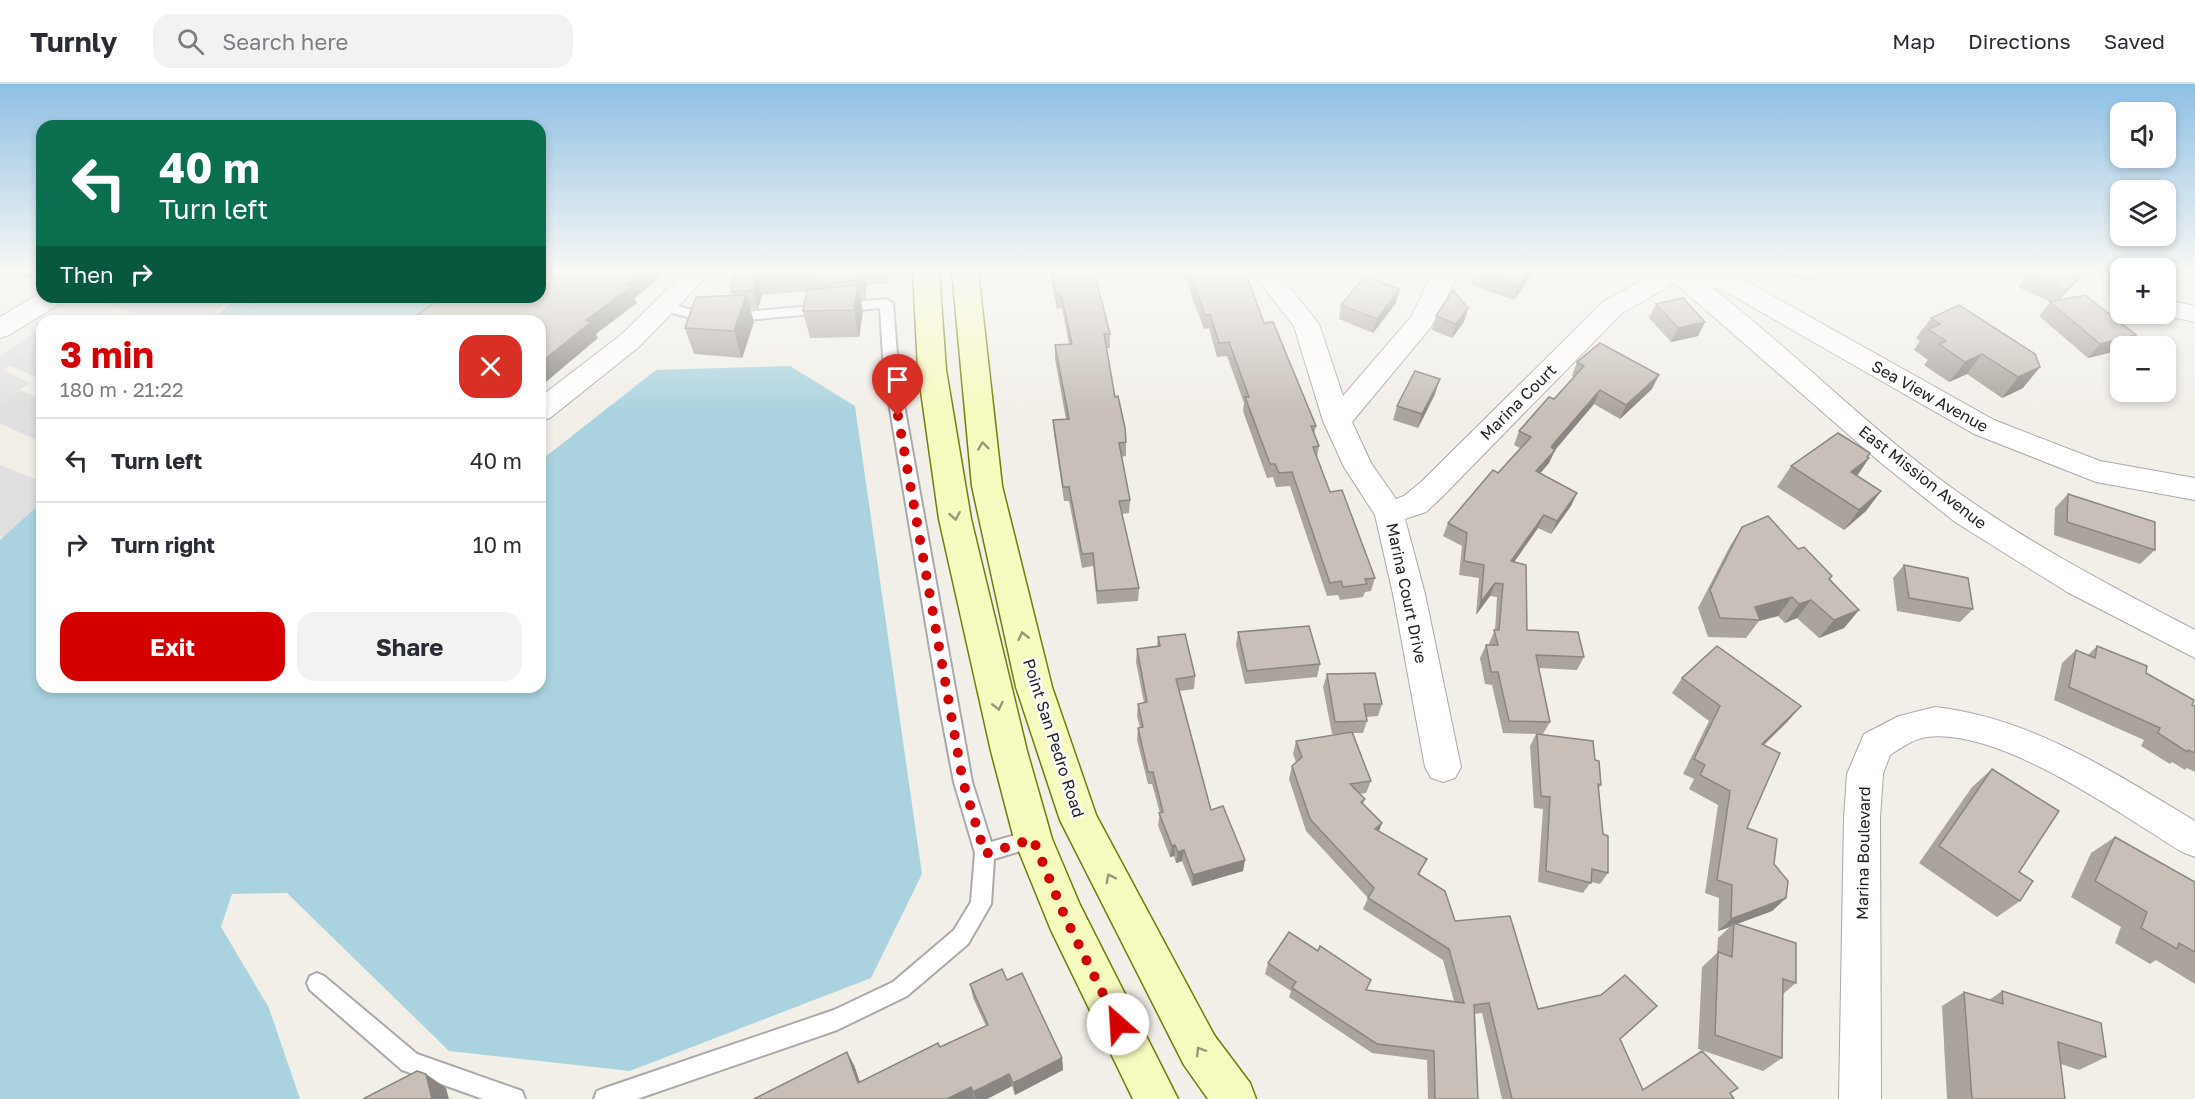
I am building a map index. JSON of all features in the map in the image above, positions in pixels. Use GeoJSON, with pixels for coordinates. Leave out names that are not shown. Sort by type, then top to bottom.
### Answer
{"type":"FeatureCollection","features":[{"type":"Feature","properties":{"kind":"main road"},"geometry":{"type":"LineString","coordinates":[[929,318],[932,369],[955,519],[1009,751],[1033,839],[1144,1095]]}},
{"type":"Feature","properties":{"kind":"main road","name":"Point San Pedro Road"},"geometry":{"type":"LineString","coordinates":[[969,318],[987,486],[1034,687],[1079,820],[1199,1050],[1234,1099]]}},
{"type":"Feature","properties":{"kind":"street"},"geometry":{"type":"LineString","coordinates":[[0,329],[17,318]]}},
{"type":"Feature","properties":{"kind":"street"},"geometry":{"type":"LineString","coordinates":[[546,406],[631,340],[655,318]]}},
{"type":"Feature","properties":{"kind":"street","name":"Marina Court Drive"},"geometry":{"type":"LineString","coordinates":[[1301,318],[1306,324],[1337,421],[1358,467],[1389,513],[1409,594],[1443,767]]}},
{"type":"Feature","properties":{"kind":"street"},"geometry":{"type":"LineString","coordinates":[[1337,421],[1423,318]]}},
{"type":"Feature","properties":{"kind":"street","name":"Marina Court"},"geometry":{"type":"LineString","coordinates":[[1389,513],[1415,504],[1431,490],[1602,318]]}},
{"type":"Feature","properties":{"kind":"street","name":"East Mission Avenue"},"geometry":{"type":"LineString","coordinates":[[1732,318],[1857,426],[1964,513],[2047,567],[2195,645]]}},
{"type":"Feature","properties":{"kind":"street","name":"Sea View Avenue"},"geometry":{"type":"LineString","coordinates":[[1792,318],[1984,427],[2096,471],[2195,489]]}},
{"type":"Feature","properties":{"kind":"street","name":"Marina Boulevard"},"geometry":{"type":"LineString","coordinates":[[1860,1099],[1862,819],[1865,774],[1876,745],[1907,728],[1933,721],[1976,728],[2033,749],[2195,840]]}},
{"type":"Feature","properties":{"kind":"lane"},"geometry":{"type":"LineString","coordinates":[[605,1099],[837,1019],[900,989],[961,937],[981,904],[985,854],[963,782],[891,373],[887,318]]}},
{"type":"Feature","properties":{"kind":"lane"},"geometry":{"type":"LineString","coordinates":[[891,373],[932,369]]}},
{"type":"Feature","properties":{"kind":"lane"},"geometry":{"type":"LineString","coordinates":[[985,854],[1033,839]]}},
{"type":"Feature","properties":{"kind":"lane"},"geometry":{"type":"LineString","coordinates":[[317,983],[410,1062],[514,1099]]}},
{"type":"Feature","properties":{"kind":"shaded area"},"geometry":{"type":"Polygon","coordinates":[[[36,332],[36,348],[3,370],[30,383],[0,403],[0,355],[36,332]]]}},
{"type":"Feature","properties":{"kind":"shaded area"},"geometry":{"type":"Polygon","coordinates":[[[36,347],[36,377],[8,364],[36,347]]]}},
{"type":"Feature","properties":{"kind":"shaded area"},"geometry":{"type":"Polygon","coordinates":[[[20,390],[36,397],[36,440],[0,423],[0,403],[20,390]]]}},
{"type":"Feature","properties":{"kind":"shaded area"},"geometry":{"type":"Polygon","coordinates":[[[0,465],[36,480],[36,515],[6,538],[0,536],[0,465]]]}},
{"type":"Feature","properties":{"kind":"water"},"geometry":{"type":"Polygon","coordinates":[[[790,366],[855,406],[922,874],[871,978],[630,1071],[449,1051],[287,893],[232,894],[221,927],[269,1008],[300,1099],[0,1099],[0,540],[36,507],[36,693],[546,693],[546,456],[656,370],[790,366]]]}},
{"type":"Feature","properties":{"kind":"building"},"geometry":{"type":"Polygon","coordinates":[[[546,318],[588,318],[586,320],[591,322],[546,358],[546,318]]]}},
{"type":"Feature","properties":{"kind":"building"},"geometry":{"type":"Polygon","coordinates":[[[688,318],[738,318],[734,331],[685,328],[688,318]]]}},
{"type":"Feature","properties":{"kind":"building"},"geometry":{"type":"Polygon","coordinates":[[[1066,318],[1106,318],[1110,334],[1104,334],[1115,397],[1118,396],[1125,428],[1126,442],[1119,443],[1130,500],[1119,501],[1139,588],[1097,591],[1093,553],[1082,554],[1069,487],[1063,487],[1053,420],[1069,419],[1055,345],[1072,344],[1066,318]]]}},
{"type":"Feature","properties":{"kind":"building"},"geometry":{"type":"Polygon","coordinates":[[[1211,318],[1262,318],[1264,323],[1273,322],[1316,426],[1311,426],[1319,446],[1313,447],[1330,492],[1342,490],[1375,578],[1365,579],[1367,584],[1343,587],[1341,581],[1330,583],[1292,472],[1279,473],[1275,464],[1270,464],[1245,397],[1249,397],[1229,342],[1219,343],[1211,318]]]}},
{"type":"Feature","properties":{"kind":"building"},"geometry":{"type":"Polygon","coordinates":[[[1442,318],[1460,318],[1456,324],[1442,318]]]}},
{"type":"Feature","properties":{"kind":"building"},"geometry":{"type":"Polygon","coordinates":[[[1669,318],[1702,318],[1705,322],[1678,328],[1669,318]]]}},
{"type":"Feature","properties":{"kind":"building"},"geometry":{"type":"Polygon","coordinates":[[[1932,318],[1980,318],[2035,354],[2040,367],[2018,377],[1982,354],[1965,362],[1939,344],[1946,341],[1928,329],[1940,324],[1932,318]]]}},
{"type":"Feature","properties":{"kind":"building"},"geometry":{"type":"Polygon","coordinates":[[[2069,318],[2110,318],[2110,324],[2122,324],[2136,335],[2110,336],[2110,342],[2100,344],[2069,318]]]}},
{"type":"Feature","properties":{"kind":"building"},"geometry":{"type":"Polygon","coordinates":[[[1600,343],[1659,375],[1626,405],[1600,390],[1551,447],[1555,450],[1536,471],[1577,493],[1557,521],[1544,515],[1511,561],[1526,565],[1527,630],[1578,632],[1584,657],[1536,655],[1550,722],[1509,721],[1498,672],[1491,672],[1486,645],[1498,645],[1494,630],[1499,630],[1503,584],[1495,583],[1481,602],[1484,565],[1464,561],[1467,533],[1448,523],[1493,470],[1498,473],[1531,437],[1519,431],[1549,397],[1554,399],[1584,366],[1577,362],[1600,343]]]}},
{"type":"Feature","properties":{"kind":"building"},"geometry":{"type":"Polygon","coordinates":[[[1415,371],[1440,379],[1422,414],[1397,406],[1415,371]]]}},
{"type":"Feature","properties":{"kind":"building"},"geometry":{"type":"Polygon","coordinates":[[[1838,433],[1870,453],[1867,457],[1869,458],[1851,472],[1881,491],[1859,510],[1791,466],[1838,433]]]}},
{"type":"Feature","properties":{"kind":"building"},"geometry":{"type":"Polygon","coordinates":[[[2068,494],[2155,522],[2155,550],[2067,522],[2068,494]]]}},
{"type":"Feature","properties":{"kind":"building"},"geometry":{"type":"Polygon","coordinates":[[[1768,516],[1798,549],[1804,547],[1832,576],[1829,579],[1859,610],[1834,620],[1811,600],[1799,604],[1792,597],[1755,607],[1760,620],[1720,618],[1710,590],[1742,527],[1768,516]]]}},
{"type":"Feature","properties":{"kind":"building"},"geometry":{"type":"Polygon","coordinates":[[[1904,565],[1968,578],[1973,609],[1909,598],[1904,565]]]}},
{"type":"Feature","properties":{"kind":"building"},"geometry":{"type":"Polygon","coordinates":[[[1309,626],[1320,664],[1247,671],[1238,632],[1309,626]]]}},
{"type":"Feature","properties":{"kind":"building"},"geometry":{"type":"Polygon","coordinates":[[[1185,634],[1195,676],[1176,679],[1211,810],[1223,806],[1245,860],[1193,875],[1184,850],[1178,852],[1175,845],[1172,846],[1159,813],[1163,812],[1153,772],[1148,772],[1138,728],[1143,727],[1138,704],[1147,702],[1137,649],[1160,646],[1158,637],[1185,634]]]}},
{"type":"Feature","properties":{"kind":"building"},"geometry":{"type":"Polygon","coordinates":[[[1717,646],[1801,706],[1762,744],[1780,753],[1747,828],[1777,839],[1774,864],[1788,881],[1786,898],[1731,919],[1732,885],[1717,880],[1730,791],[1700,775],[1705,765],[1694,759],[1720,706],[1682,678],[1717,646]]]}},
{"type":"Feature","properties":{"kind":"building"},"geometry":{"type":"Polygon","coordinates":[[[2097,646],[2147,666],[2146,673],[2194,700],[2192,705],[2195,706],[2195,753],[2188,750],[2187,752],[2158,733],[2160,728],[2069,687],[2076,650],[2095,658],[2097,646]]]}},
{"type":"Feature","properties":{"kind":"building"},"geometry":{"type":"Polygon","coordinates":[[[1375,673],[1382,704],[1364,704],[1367,721],[1335,722],[1327,674],[1375,673]]]}},
{"type":"Feature","properties":{"kind":"building"},"geometry":{"type":"Polygon","coordinates":[[[1352,732],[1371,781],[1350,784],[1365,799],[1361,802],[1382,823],[1375,829],[1427,859],[1418,874],[1445,891],[1455,921],[1510,916],[1538,1009],[1601,995],[1625,975],[1657,1006],[1620,1039],[1643,1090],[1702,1051],[1738,1088],[1730,1093],[1734,1099],[1512,1099],[1489,1003],[1474,1005],[1478,1099],[1435,1099],[1434,1051],[1377,1044],[1292,988],[1296,982],[1268,963],[1289,932],[1318,951],[1320,946],[1371,980],[1366,990],[1464,1003],[1449,949],[1368,898],[1374,888],[1310,819],[1292,766],[1302,757],[1296,741],[1352,732]]]}},
{"type":"Feature","properties":{"kind":"building"},"geometry":{"type":"Polygon","coordinates":[[[1537,734],[1593,741],[1595,760],[1599,761],[1601,785],[1598,784],[1603,834],[1608,836],[1608,873],[1592,869],[1591,883],[1546,871],[1550,797],[1541,796],[1537,734]]]}},
{"type":"Feature","properties":{"kind":"building"},"geometry":{"type":"Polygon","coordinates":[[[1992,769],[2059,811],[2019,872],[2033,881],[2020,901],[1939,846],[1992,769]]]}},
{"type":"Feature","properties":{"kind":"building"},"geometry":{"type":"Polygon","coordinates":[[[2115,837],[2195,882],[2195,952],[2179,943],[2177,949],[2141,928],[2147,912],[2095,881],[2115,837]]]}},
{"type":"Feature","properties":{"kind":"building"},"geometry":{"type":"Polygon","coordinates":[[[1734,923],[1796,943],[1796,983],[1783,979],[1782,1058],[1715,1035],[1718,952],[1732,957],[1734,923]]]}},
{"type":"Feature","properties":{"kind":"building"},"geometry":{"type":"Polygon","coordinates":[[[1002,969],[1007,980],[1022,973],[1062,1058],[1013,1083],[1009,1074],[973,1092],[971,1087],[947,1099],[754,1099],[847,1052],[858,1083],[938,1043],[940,1047],[988,1025],[970,984],[1002,969]]]}},
{"type":"Feature","properties":{"kind":"building"},"geometry":{"type":"Polygon","coordinates":[[[2002,991],[2101,1023],[2106,1057],[2058,1042],[2065,1099],[1972,1099],[1964,992],[2003,1004],[2002,991]]]}},
{"type":"Feature","properties":{"kind":"building"},"geometry":{"type":"Polygon","coordinates":[[[417,1071],[426,1074],[432,1099],[363,1099],[417,1071]]]}},
{"type":"Feature","properties":{"kind":"route"},"geometry":{"type":"LineString","coordinates":[[898,416],[963,782],[985,854],[1033,839],[1065,917],[1118,1024]]}}]}
